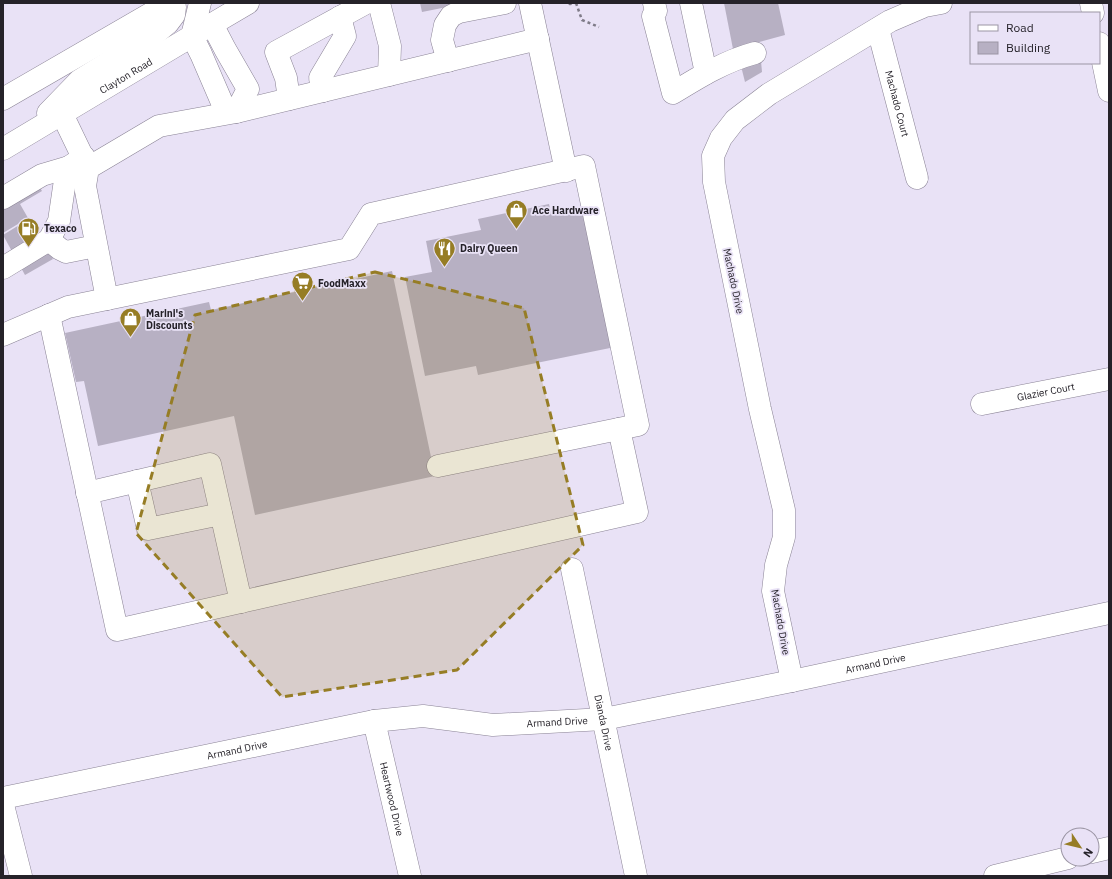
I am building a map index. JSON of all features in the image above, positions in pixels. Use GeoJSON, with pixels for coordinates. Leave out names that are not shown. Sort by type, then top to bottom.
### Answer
{"type":"FeatureCollection","features":[{"type":"Feature","properties":{"kind":"street"},"geometry":{"type":"LineString","coordinates":[[4,95],[169,3]]}},
{"type":"Feature","properties":{"kind":"street"},"geometry":{"type":"LineString","coordinates":[[26,136],[80,80],[168,23],[174,15],[175,7],[173,3]]}},
{"type":"Feature","properties":{"kind":"street"},"geometry":{"type":"LineString","coordinates":[[200,3],[192,36],[223,105],[236,112]]}},
{"type":"Feature","properties":{"kind":"street","name":"Clayton Road"},"geometry":{"type":"LineString","coordinates":[[3,149],[248,3]]}},
{"type":"Feature","properties":{"kind":"street"},"geometry":{"type":"LineString","coordinates":[[289,99],[286,78],[276,52],[366,3]]}},
{"type":"Feature","properties":{"kind":"street"},"geometry":{"type":"LineString","coordinates":[[379,3],[390,46],[389,75]]}},
{"type":"Feature","properties":{"kind":"street"},"geometry":{"type":"LineString","coordinates":[[448,61],[442,40],[445,25],[451,16],[459,12],[505,3]]}},
{"type":"Feature","properties":{"kind":"street"},"geometry":{"type":"LineString","coordinates":[[530,3],[566,171]]}},
{"type":"Feature","properties":{"kind":"street"},"geometry":{"type":"LineString","coordinates":[[691,3],[706,74]]}},
{"type":"Feature","properties":{"kind":"street","name":"Machado Drive"},"geometry":{"type":"LineString","coordinates":[[792,681],[773,591],[776,565],[784,537],[784,510],[760,409],[714,182],[713,156],[721,138],[735,120],[769,94],[890,21],[925,6],[941,3]]}},
{"type":"Feature","properties":{"kind":"street"},"geometry":{"type":"LineString","coordinates":[[653,9],[673,93],[706,74],[739,58],[755,53]]}},
{"type":"Feature","properties":{"kind":"street"},"geometry":{"type":"LineString","coordinates":[[323,91],[320,78],[345,36],[340,17]]}},
{"type":"Feature","properties":{"kind":"street"},"geometry":{"type":"LineString","coordinates":[[212,24],[225,50],[248,89],[236,112]]}},
{"type":"Feature","properties":{"kind":"street","name":"Machado Court"},"geometry":{"type":"LineString","coordinates":[[878,29],[917,178]]}},
{"type":"Feature","properties":{"kind":"street"},"geometry":{"type":"LineString","coordinates":[[3,198],[42,175],[80,164],[159,126],[236,112],[538,39]]}},
{"type":"Feature","properties":{"kind":"street"},"geometry":{"type":"LineString","coordinates":[[1100,48],[1109,91]]}},
{"type":"Feature","properties":{"kind":"street"},"geometry":{"type":"LineString","coordinates":[[62,114],[80,164],[107,299]]}},
{"type":"Feature","properties":{"kind":"street"},"geometry":{"type":"LineString","coordinates":[[3,268],[49,240],[59,221],[65,180],[80,164]]}},
{"type":"Feature","properties":{"kind":"street"},"geometry":{"type":"LineString","coordinates":[[3,335],[68,307],[349,249],[371,214],[584,166],[638,425],[438,466]]}},
{"type":"Feature","properties":{"kind":"street"},"geometry":{"type":"LineString","coordinates":[[61,207],[89,208]]}},
{"type":"Feature","properties":{"kind":"street"},"geometry":{"type":"LineString","coordinates":[[49,240],[66,252],[96,246]]}},
{"type":"Feature","properties":{"kind":"street"},"geometry":{"type":"LineString","coordinates":[[49,315],[117,630],[637,512],[619,429]]}},
{"type":"Feature","properties":{"kind":"street","name":"Glazier Court"},"geometry":{"type":"LineString","coordinates":[[982,404],[1109,379]]}},
{"type":"Feature","properties":{"kind":"street"},"geometry":{"type":"LineString","coordinates":[[87,493],[210,464],[241,602]]}},
{"type":"Feature","properties":{"kind":"street"},"geometry":{"type":"LineString","coordinates":[[137,481],[148,529],[221,514]]}},
{"type":"Feature","properties":{"kind":"street","name":"Dianda Drive"},"geometry":{"type":"LineString","coordinates":[[572,569],[636,876]]}},
{"type":"Feature","properties":{"kind":"street","name":"Armand Drive"},"geometry":{"type":"LineString","coordinates":[[3,798],[374,721],[423,716],[493,725],[604,719],[792,681],[1109,613]]}},
{"type":"Feature","properties":{"kind":"street","name":"Heartwood Drive"},"geometry":{"type":"LineString","coordinates":[[374,721],[410,876]]}},
{"type":"Feature","properties":{"kind":"street"},"geometry":{"type":"LineString","coordinates":[[3,805],[21,876]]}},
{"type":"Feature","properties":{"kind":"street"},"geometry":{"type":"LineString","coordinates":[[995,876],[1060,860]]}},
{"type":"Feature","properties":{"kind":"path"},"geometry":{"type":"LineString","coordinates":[[569,3],[576,3],[582,20],[599,27]]}},
{"type":"Feature","properties":{"kind":"highlighted area"},"geometry":{"type":"Polygon","coordinates":[[[375,272],[524,308],[583,545],[457,670],[282,697],[136,533],[195,315],[375,272]]]}},
{"type":"Feature","properties":{"kind":"building"},"geometry":{"type":"Polygon","coordinates":[[[420,3],[462,3],[462,4],[422,12],[420,3]]]}},
{"type":"Feature","properties":{"kind":"building"},"geometry":{"type":"Polygon","coordinates":[[[724,3],[778,3],[785,35],[733,49],[724,3]]]}},
{"type":"Feature","properties":{"kind":"building"},"geometry":{"type":"Polygon","coordinates":[[[761,61],[762,72],[745,82],[741,66],[761,61]]]}},
{"type":"Feature","properties":{"kind":"building"},"geometry":{"type":"Polygon","coordinates":[[[31,173],[42,191],[20,204],[28,218],[3,233],[3,190],[31,173]]]}},
{"type":"Feature","properties":{"kind":"building"},"geometry":{"type":"Polygon","coordinates":[[[549,204],[551,214],[587,207],[615,347],[478,375],[476,366],[425,376],[405,277],[432,272],[426,241],[481,230],[478,219],[549,204]]]}},
{"type":"Feature","properties":{"kind":"building","name":"Texaco"},"geometry":{"type":"Polygon","coordinates":[[[29,219],[53,259],[25,275],[3,235],[29,219]]]}},
{"type":"Feature","properties":{"kind":"building"},"geometry":{"type":"Polygon","coordinates":[[[392,271],[435,476],[255,515],[234,416],[98,446],[84,381],[76,382],[65,333],[209,302],[211,310],[392,271]]]}},
{"type":"Feature","properties":{"kind":"place","name":"Ace Hardware"},"geometry":{"type":"Point","coordinates":[516,230]}},
{"type":"Feature","properties":{"kind":"place","name":"Texaco"},"geometry":{"type":"Point","coordinates":[28,248]}},
{"type":"Feature","properties":{"kind":"place","name":"Dairy Queen"},"geometry":{"type":"Point","coordinates":[444,268]}},
{"type":"Feature","properties":{"kind":"place","name":"FoodMaxx"},"geometry":{"type":"Point","coordinates":[303,302]}},
{"type":"Feature","properties":{"kind":"place","name":"Marini's Discounts"},"geometry":{"type":"Point","coordinates":[130,338]}}]}
